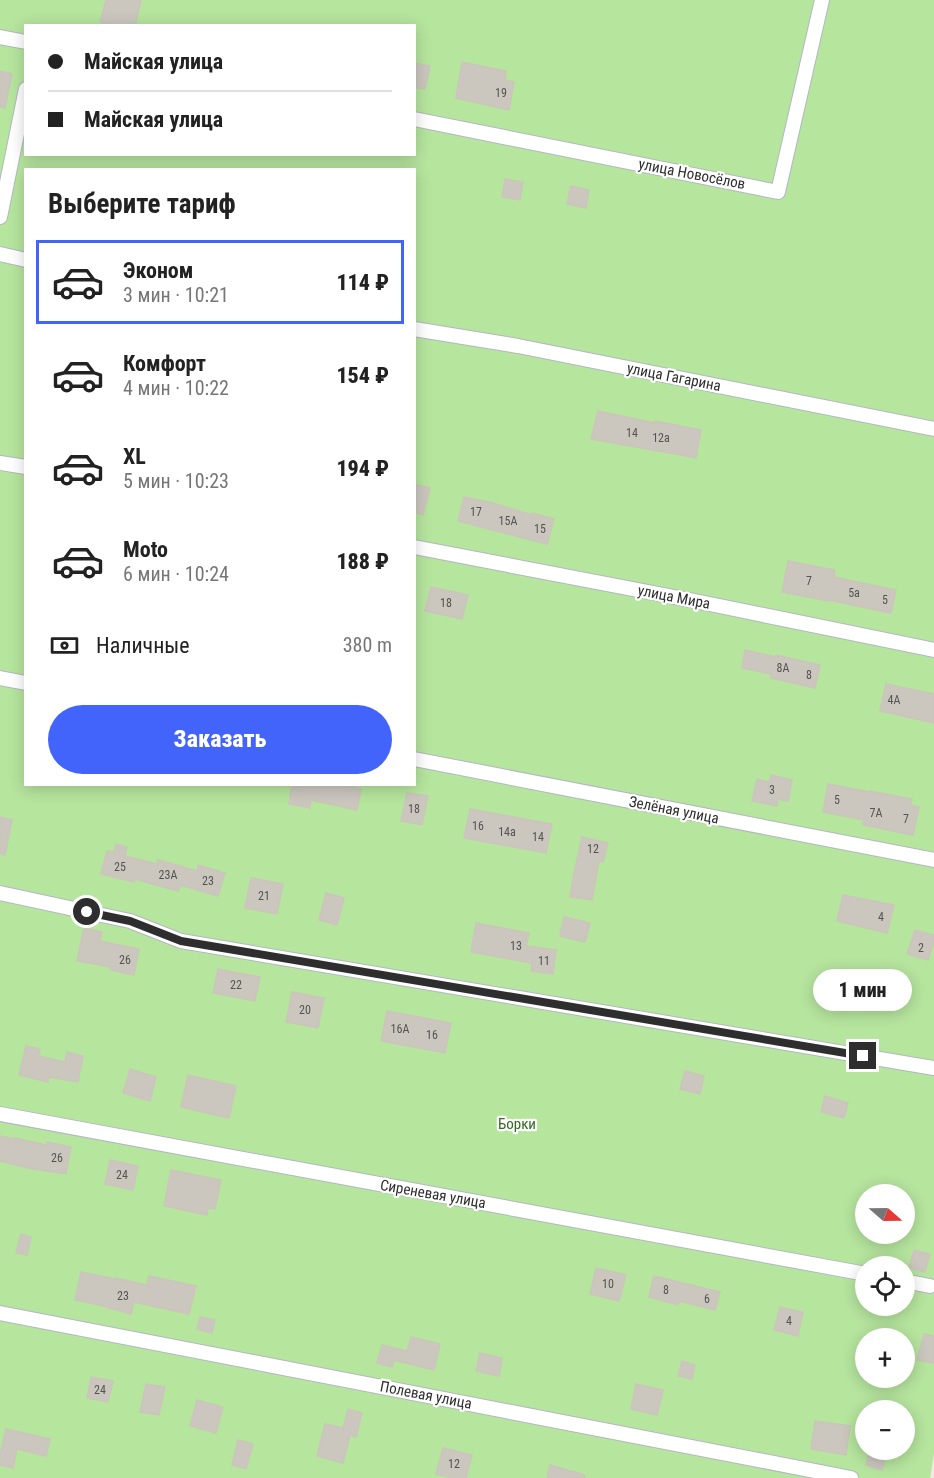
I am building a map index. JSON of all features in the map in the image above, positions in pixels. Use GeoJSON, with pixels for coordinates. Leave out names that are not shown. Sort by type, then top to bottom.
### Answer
{"type":"FeatureCollection","features":[{"type":"Feature","properties":{"kind":"street","name":"улица Новосёлов"},"geometry":{"type":"LineString","coordinates":[[416,119],[778,192],[822,0]]}},
{"type":"Feature","properties":{"kind":"street"},"geometry":{"type":"LineString","coordinates":[[0,37],[24,42]]}},
{"type":"Feature","properties":{"kind":"street"},"geometry":{"type":"LineString","coordinates":[[0,217],[24,99]]}},
{"type":"Feature","properties":{"kind":"street"},"geometry":{"type":"LineString","coordinates":[[0,254],[24,260]]}},
{"type":"Feature","properties":{"kind":"street","name":"улица Гагарина"},"geometry":{"type":"LineString","coordinates":[[416,329],[518,346],[934,429]]}},
{"type":"Feature","properties":{"kind":"street"},"geometry":{"type":"LineString","coordinates":[[0,463],[24,468]]}},
{"type":"Feature","properties":{"kind":"street","name":"улица Мира"},"geometry":{"type":"LineString","coordinates":[[416,547],[934,650]]}},
{"type":"Feature","properties":{"kind":"street"},"geometry":{"type":"LineString","coordinates":[[0,678],[24,683]]}},
{"type":"Feature","properties":{"kind":"street","name":"Зелёная улица"},"geometry":{"type":"LineString","coordinates":[[416,759],[934,860]]}},
{"type":"Feature","properties":{"kind":"street"},"geometry":{"type":"LineString","coordinates":[[0,893],[130,921],[181,941],[934,1068]]}},
{"type":"Feature","properties":{"kind":"street","name":"Сиреневая улица"},"geometry":{"type":"LineString","coordinates":[[0,1114],[855,1272]]}},
{"type":"Feature","properties":{"kind":"street"},"geometry":{"type":"LineString","coordinates":[[915,1283],[930,1286]]}},
{"type":"Feature","properties":{"kind":"street","name":"Полевая улица"},"geometry":{"type":"LineString","coordinates":[[0,1313],[851,1478]]}},
{"type":"Feature","properties":{"kind":"green space","name":"Борки"},"geometry":{"type":"Polygon","coordinates":[[[0,0],[934,0],[934,1453],[930,1478],[0,1478],[0,0]]]}},
{"type":"Feature","properties":{"kind":"building"},"geometry":{"type":"Polygon","coordinates":[[[106,0],[141,0],[135,24],[100,22],[106,0]]]}},
{"type":"Feature","properties":{"kind":"building"},"geometry":{"type":"Polygon","coordinates":[[[462,62],[506,71],[505,80],[514,82],[509,110],[456,98],[462,62]]]}},
{"type":"Feature","properties":{"kind":"building"},"geometry":{"type":"Polygon","coordinates":[[[416,63],[430,66],[425,89],[416,87],[416,63]]]}},
{"type":"Feature","properties":{"kind":"building"},"geometry":{"type":"Polygon","coordinates":[[[0,71],[12,74],[5,108],[0,107],[0,71]]]}},
{"type":"Feature","properties":{"kind":"building"},"geometry":{"type":"Polygon","coordinates":[[[505,179],[523,182],[520,200],[502,197],[505,179]]]}},
{"type":"Feature","properties":{"kind":"building"},"geometry":{"type":"Polygon","coordinates":[[[571,186],[589,190],[586,208],[567,204],[571,186]]]}},
{"type":"Feature","properties":{"kind":"building"},"geometry":{"type":"Polygon","coordinates":[[[598,411],[701,430],[696,458],[591,439],[598,411]]]}},
{"type":"Feature","properties":{"kind":"building"},"geometry":{"type":"Polygon","coordinates":[[[416,484],[430,488],[423,515],[416,513],[416,484]]]}},
{"type":"Feature","properties":{"kind":"building"},"geometry":{"type":"Polygon","coordinates":[[[464,497],[554,519],[547,544],[458,521],[464,497]]]}},
{"type":"Feature","properties":{"kind":"building"},"geometry":{"type":"Polygon","coordinates":[[[788,561],[835,570],[834,577],[896,590],[891,613],[782,592],[788,561]]]}},
{"type":"Feature","properties":{"kind":"building"},"geometry":{"type":"Polygon","coordinates":[[[431,587],[468,595],[462,619],[425,611],[431,587]]]}},
{"type":"Feature","properties":{"kind":"building"},"geometry":{"type":"Polygon","coordinates":[[[745,650],[820,665],[815,688],[771,678],[771,674],[742,668],[745,650]]]}},
{"type":"Feature","properties":{"kind":"building"},"geometry":{"type":"Polygon","coordinates":[[[886,684],[934,694],[934,723],[880,711],[886,684]]]}},
{"type":"Feature","properties":{"kind":"building"},"geometry":{"type":"Polygon","coordinates":[[[771,775],[792,780],[788,801],[778,799],[777,806],[752,801],[757,779],[769,782],[771,775]]]}},
{"type":"Feature","properties":{"kind":"building"},"geometry":{"type":"Polygon","coordinates":[[[828,784],[912,799],[910,805],[919,807],[913,835],[863,825],[864,820],[823,812],[828,784]]]}},
{"type":"Feature","properties":{"kind":"building"},"geometry":{"type":"Polygon","coordinates":[[[292,786],[349,786],[361,789],[357,810],[311,800],[310,808],[289,804],[292,786]]]}},
{"type":"Feature","properties":{"kind":"building"},"geometry":{"type":"Polygon","coordinates":[[[407,793],[428,796],[422,825],[401,821],[407,793]]]}},
{"type":"Feature","properties":{"kind":"building"},"geometry":{"type":"Polygon","coordinates":[[[470,809],[552,824],[546,853],[464,838],[470,809]]]}},
{"type":"Feature","properties":{"kind":"building"},"geometry":{"type":"Polygon","coordinates":[[[0,817],[12,820],[5,855],[0,854],[0,817]]]}},
{"type":"Feature","properties":{"kind":"building"},"geometry":{"type":"Polygon","coordinates":[[[582,837],[608,843],[603,862],[599,861],[592,900],[570,897],[582,837]]]}},
{"type":"Feature","properties":{"kind":"building"},"geometry":{"type":"Polygon","coordinates":[[[116,844],[127,847],[125,856],[157,864],[158,860],[197,871],[198,865],[225,873],[218,896],[180,885],[178,891],[135,879],[134,882],[101,874],[107,851],[114,852],[116,844]]]}},
{"type":"Feature","properties":{"kind":"building"},"geometry":{"type":"Polygon","coordinates":[[[251,878],[283,884],[277,914],[245,908],[251,878]]]}},
{"type":"Feature","properties":{"kind":"building"},"geometry":{"type":"Polygon","coordinates":[[[326,893],[344,898],[337,925],[319,920],[326,893]]]}},
{"type":"Feature","properties":{"kind":"building"},"geometry":{"type":"Polygon","coordinates":[[[843,895],[894,905],[887,933],[837,921],[843,895]]]}},
{"type":"Feature","properties":{"kind":"building"},"geometry":{"type":"Polygon","coordinates":[[[564,917],[590,923],[585,942],[560,936],[564,917]]]}},
{"type":"Feature","properties":{"kind":"building"},"geometry":{"type":"Polygon","coordinates":[[[476,923],[529,933],[526,946],[556,950],[553,974],[531,971],[532,963],[471,952],[476,923]]]}},
{"type":"Feature","properties":{"kind":"building"},"geometry":{"type":"Polygon","coordinates":[[[84,928],[102,932],[100,941],[139,949],[134,975],[110,970],[111,967],[77,961],[84,928]]]}},
{"type":"Feature","properties":{"kind":"building"},"geometry":{"type":"Polygon","coordinates":[[[915,930],[934,935],[928,960],[907,954],[915,930]]]}},
{"type":"Feature","properties":{"kind":"building"},"geometry":{"type":"Polygon","coordinates":[[[218,969],[260,977],[255,1001],[213,993],[218,969]]]}},
{"type":"Feature","properties":{"kind":"building"},"geometry":{"type":"Polygon","coordinates":[[[292,992],[324,998],[318,1028],[286,1022],[292,992]]]}},
{"type":"Feature","properties":{"kind":"building"},"geometry":{"type":"Polygon","coordinates":[[[387,1011],[451,1023],[445,1053],[381,1041],[387,1011]]]}},
{"type":"Feature","properties":{"kind":"building"},"geometry":{"type":"Polygon","coordinates":[[[26,1046],[40,1049],[38,1056],[65,1062],[67,1052],[83,1056],[78,1082],[49,1077],[48,1082],[19,1075],[26,1046]]]}},
{"type":"Feature","properties":{"kind":"building"},"geometry":{"type":"Polygon","coordinates":[[[130,1069],[156,1077],[150,1101],[123,1093],[130,1069]]]}},
{"type":"Feature","properties":{"kind":"building"},"geometry":{"type":"Polygon","coordinates":[[[685,1071],[704,1076],[700,1094],[680,1089],[685,1071]]]}},
{"type":"Feature","properties":{"kind":"building"},"geometry":{"type":"Polygon","coordinates":[[[188,1075],[236,1086],[229,1118],[181,1107],[188,1075]]]}},
{"type":"Feature","properties":{"kind":"building"},"geometry":{"type":"Polygon","coordinates":[[[825,1096],[848,1103],[844,1118],[821,1112],[825,1096]]]}},
{"type":"Feature","properties":{"kind":"building"},"geometry":{"type":"Polygon","coordinates":[[[0,1136],[71,1147],[66,1174],[0,1161],[0,1136]]]}},
{"type":"Feature","properties":{"kind":"building"},"geometry":{"type":"Polygon","coordinates":[[[110,1160],[138,1166],[133,1190],[105,1184],[110,1160]]]}},
{"type":"Feature","properties":{"kind":"building"},"geometry":{"type":"Polygon","coordinates":[[[171,1170],[221,1180],[215,1209],[208,1208],[207,1215],[164,1206],[171,1170]]]}},
{"type":"Feature","properties":{"kind":"building"},"geometry":{"type":"Polygon","coordinates":[[[21,1234],[31,1237],[27,1255],[16,1253],[21,1234]]]}},
{"type":"Feature","properties":{"kind":"building"},"geometry":{"type":"Polygon","coordinates":[[[914,1250],[930,1254],[925,1272],[915,1270],[915,1256],[912,1256],[914,1250]]]}},
{"type":"Feature","properties":{"kind":"building"},"geometry":{"type":"Polygon","coordinates":[[[596,1268],[626,1275],[619,1301],[590,1294],[596,1268]]]}},
{"type":"Feature","properties":{"kind":"building"},"geometry":{"type":"Polygon","coordinates":[[[81,1272],[147,1285],[149,1276],[196,1286],[189,1314],[134,1302],[131,1314],[75,1300],[81,1272]]]}},
{"type":"Feature","properties":{"kind":"building"},"geometry":{"type":"Polygon","coordinates":[[[654,1276],[720,1292],[715,1310],[679,1301],[678,1305],[649,1297],[654,1276]]]}},
{"type":"Feature","properties":{"kind":"building"},"geometry":{"type":"Polygon","coordinates":[[[780,1307],[803,1312],[798,1336],[774,1330],[780,1307]]]}},
{"type":"Feature","properties":{"kind":"building"},"geometry":{"type":"Polygon","coordinates":[[[200,1317],[215,1320],[212,1333],[197,1329],[200,1317]]]}},
{"type":"Feature","properties":{"kind":"building"},"geometry":{"type":"Polygon","coordinates":[[[924,1334],[934,1336],[934,1363],[917,1360],[924,1334]]]}},
{"type":"Feature","properties":{"kind":"building"},"geometry":{"type":"Polygon","coordinates":[[[411,1337],[440,1344],[434,1370],[394,1360],[392,1367],[377,1363],[382,1345],[407,1351],[411,1337]]]}},
{"type":"Feature","properties":{"kind":"building"},"geometry":{"type":"Polygon","coordinates":[[[480,1353],[502,1358],[499,1376],[476,1371],[480,1353]]]}},
{"type":"Feature","properties":{"kind":"building"},"geometry":{"type":"Polygon","coordinates":[[[682,1361],[695,1365],[692,1379],[678,1376],[682,1361]]]}},
{"type":"Feature","properties":{"kind":"building"},"geometry":{"type":"Polygon","coordinates":[[[91,1377],[113,1381],[108,1402],[87,1398],[91,1377]]]}},
{"type":"Feature","properties":{"kind":"building"},"geometry":{"type":"Polygon","coordinates":[[[146,1384],[165,1387],[159,1415],[140,1412],[146,1384]]]}},
{"type":"Feature","properties":{"kind":"building"},"geometry":{"type":"Polygon","coordinates":[[[636,1384],[663,1390],[657,1415],[631,1409],[636,1384]]]}},
{"type":"Feature","properties":{"kind":"building"},"geometry":{"type":"Polygon","coordinates":[[[197,1400],[223,1407],[216,1433],[190,1426],[197,1400]]]}},
{"type":"Feature","properties":{"kind":"building"},"geometry":{"type":"Polygon","coordinates":[[[348,1409],[362,1413],[356,1437],[350,1435],[343,1463],[317,1456],[325,1424],[343,1428],[348,1409]]]}},
{"type":"Feature","properties":{"kind":"building"},"geometry":{"type":"Polygon","coordinates":[[[815,1421],[850,1426],[846,1455],[811,1449],[815,1421]]]}},
{"type":"Feature","properties":{"kind":"building"},"geometry":{"type":"Polygon","coordinates":[[[6,1429],[50,1439],[46,1456],[17,1449],[13,1468],[0,1465],[6,1429]]]}},
{"type":"Feature","properties":{"kind":"building"},"geometry":{"type":"Polygon","coordinates":[[[238,1440],[253,1444],[246,1469],[232,1465],[238,1440]]]}},
{"type":"Feature","properties":{"kind":"building"},"geometry":{"type":"Polygon","coordinates":[[[443,1448],[472,1455],[466,1478],[436,1474],[443,1448]]]}},
{"type":"Feature","properties":{"kind":"building"},"geometry":{"type":"Polygon","coordinates":[[[867,1460],[885,1460],[882,1470],[866,1465],[867,1460]]]}},
{"type":"Feature","properties":{"kind":"building"},"geometry":{"type":"Polygon","coordinates":[[[550,1465],[585,1475],[584,1478],[547,1478],[550,1465]]]}},
{"type":"Feature","properties":{"kind":"route"},"geometry":{"type":"LineString","coordinates":[[87,912],[130,921],[181,941],[863,1056]]}}]}
